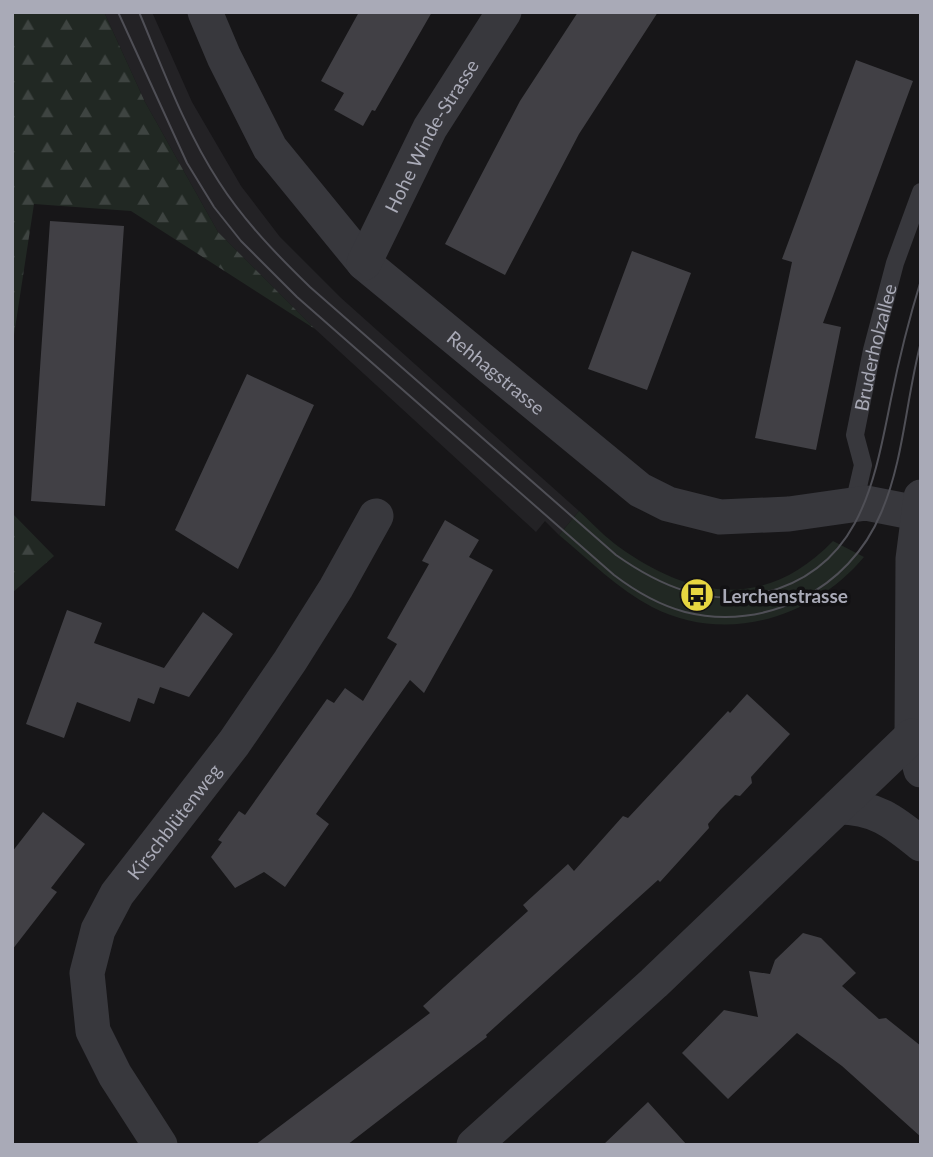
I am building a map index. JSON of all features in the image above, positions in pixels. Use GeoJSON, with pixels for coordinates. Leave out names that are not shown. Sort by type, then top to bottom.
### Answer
{"type":"FeatureCollection","features":[{"type":"Feature","properties":{"kind":"street","name":"Rehhagstrasse"},"geometry":{"type":"LineString","coordinates":[[205,12],[224,57],[270,148],[364,263],[624,478],[668,504],[720,517],[789,514],[866,503],[919,505]]}},
{"type":"Feature","properties":{"kind":"street","name":"Hohe Winde-Strasse"},"geometry":{"type":"LineString","coordinates":[[364,263],[430,128],[505,12]]}},
{"type":"Feature","properties":{"kind":"street"},"geometry":{"type":"LineString","coordinates":[[919,505],[913,559],[912,736],[921,770]]}},
{"type":"Feature","properties":{"kind":"street","name":"Kirschblütenweg"},"geometry":{"type":"LineString","coordinates":[[160,1145],[115,1075],[93,1031],[87,973],[98,930],[117,894],[234,743],[290,661],[336,588],[376,516]]}},
{"type":"Feature","properties":{"kind":"street"},"geometry":{"type":"LineString","coordinates":[[474,1145],[654,983],[912,736]]}},
{"type":"Feature","properties":{"kind":"street"},"geometry":{"type":"LineString","coordinates":[[838,807],[873,811],[895,823],[921,844]]}},
{"type":"Feature","properties":{"kind":"lane","name":"Bruderholzallee"},"geometry":{"type":"LineString","coordinates":[[853,504],[863,465],[855,435],[872,350],[895,263],[921,192]]}},
{"type":"Feature","properties":{"kind":"shaded area"},"geometry":{"type":"Polygon","coordinates":[[[104,12],[152,12],[192,102],[241,186],[280,237],[340,297],[579,511],[559,535],[545,521],[536,532],[315,329],[218,232],[145,102],[104,12]]]}},
{"type":"Feature","properties":{"kind":"green space"},"geometry":{"type":"Polygon","coordinates":[[[12,12],[104,12],[145,102],[218,232],[315,329],[131,211],[34,204],[12,348],[12,12]]]}},
{"type":"Feature","properties":{"kind":"green space"},"geometry":{"type":"Polygon","coordinates":[[[579,511],[614,543],[647,565],[702,587],[729,590],[755,587],[782,578],[808,563],[833,541],[864,557],[820,596],[794,610],[767,619],[738,624],[709,624],[680,618],[639,600],[559,535],[579,511]]]}},
{"type":"Feature","properties":{"kind":"green space"},"geometry":{"type":"Polygon","coordinates":[[[12,513],[54,556],[12,593],[12,513]]]}},
{"type":"Feature","properties":{"kind":"building"},"geometry":{"type":"Polygon","coordinates":[[[359,12],[432,12],[375,111],[372,110],[363,126],[334,110],[344,93],[321,81],[359,12]]]}},
{"type":"Feature","properties":{"kind":"building"},"geometry":{"type":"Polygon","coordinates":[[[578,12],[658,12],[579,134],[505,275],[445,244],[520,101],[578,12]]]}},
{"type":"Feature","properties":{"kind":"building"},"geometry":{"type":"Polygon","coordinates":[[[856,60],[913,81],[823,323],[841,327],[816,450],[755,438],[792,262],[782,259],[856,60]]]}},
{"type":"Feature","properties":{"kind":"building"},"geometry":{"type":"Polygon","coordinates":[[[50,221],[124,226],[105,506],[31,501],[50,221]]]}},
{"type":"Feature","properties":{"kind":"building"},"geometry":{"type":"Polygon","coordinates":[[[632,251],[691,273],[647,390],[588,369],[632,251]]]}},
{"type":"Feature","properties":{"kind":"building"},"geometry":{"type":"Polygon","coordinates":[[[247,374],[314,405],[238,569],[175,530],[247,374]]]}},
{"type":"Feature","properties":{"kind":"building"},"geometry":{"type":"Polygon","coordinates":[[[445,520],[479,540],[469,557],[493,570],[424,693],[410,680],[316,814],[329,824],[285,887],[264,872],[235,888],[211,857],[222,842],[218,840],[239,811],[245,815],[327,699],[334,703],[345,688],[363,701],[397,644],[387,638],[429,564],[422,561],[445,520]]]}},
{"type":"Feature","properties":{"kind":"building"},"geometry":{"type":"Polygon","coordinates":[[[67,610],[102,623],[94,643],[164,668],[203,612],[233,634],[189,697],[160,687],[154,704],[138,698],[130,722],[77,702],[64,738],[26,724],[67,610]]]}},
{"type":"Feature","properties":{"kind":"building"},"geometry":{"type":"Polygon","coordinates":[[[747,694],[790,734],[751,777],[752,783],[740,796],[735,795],[721,809],[708,824],[709,828],[660,882],[658,880],[486,1035],[487,1037],[347,1145],[255,1145],[430,1013],[423,1006],[528,911],[523,905],[568,864],[574,871],[623,816],[628,818],[747,694]]]}},
{"type":"Feature","properties":{"kind":"building"},"geometry":{"type":"Polygon","coordinates":[[[43,812],[85,844],[51,888],[57,892],[12,950],[12,852],[43,812]]]}},
{"type":"Feature","properties":{"kind":"building"},"geometry":{"type":"Polygon","coordinates":[[[803,933],[821,938],[856,973],[842,986],[879,1019],[886,1018],[921,1046],[921,1137],[842,1066],[797,1033],[728,1099],[682,1053],[724,1010],[758,1017],[749,971],[770,974],[775,960],[803,933]]]}},
{"type":"Feature","properties":{"kind":"building"},"geometry":{"type":"Polygon","coordinates":[[[648,1102],[687,1145],[603,1145],[648,1102]]]}},
{"type":"Feature","properties":{"kind":"tram line"},"geometry":{"type":"LineString","coordinates":[[118,12],[187,163],[214,207],[241,241],[297,297],[614,575],[666,606],[715,617],[745,616],[774,610],[801,599],[848,564],[867,540],[889,493],[921,342]]}},
{"type":"Feature","properties":{"kind":"tram line"},"geometry":{"type":"LineString","coordinates":[[139,12],[175,99],[207,162],[239,210],[273,250],[310,287],[616,555],[649,576],[684,591],[721,597],[760,594],[794,583],[820,566],[841,545],[857,520],[868,492],[904,339],[921,280]]}},
{"type":"Feature","properties":{"kind":"place","name":"Lerchenstrasse"},"geometry":{"type":"Point","coordinates":[697,595]}}]}
